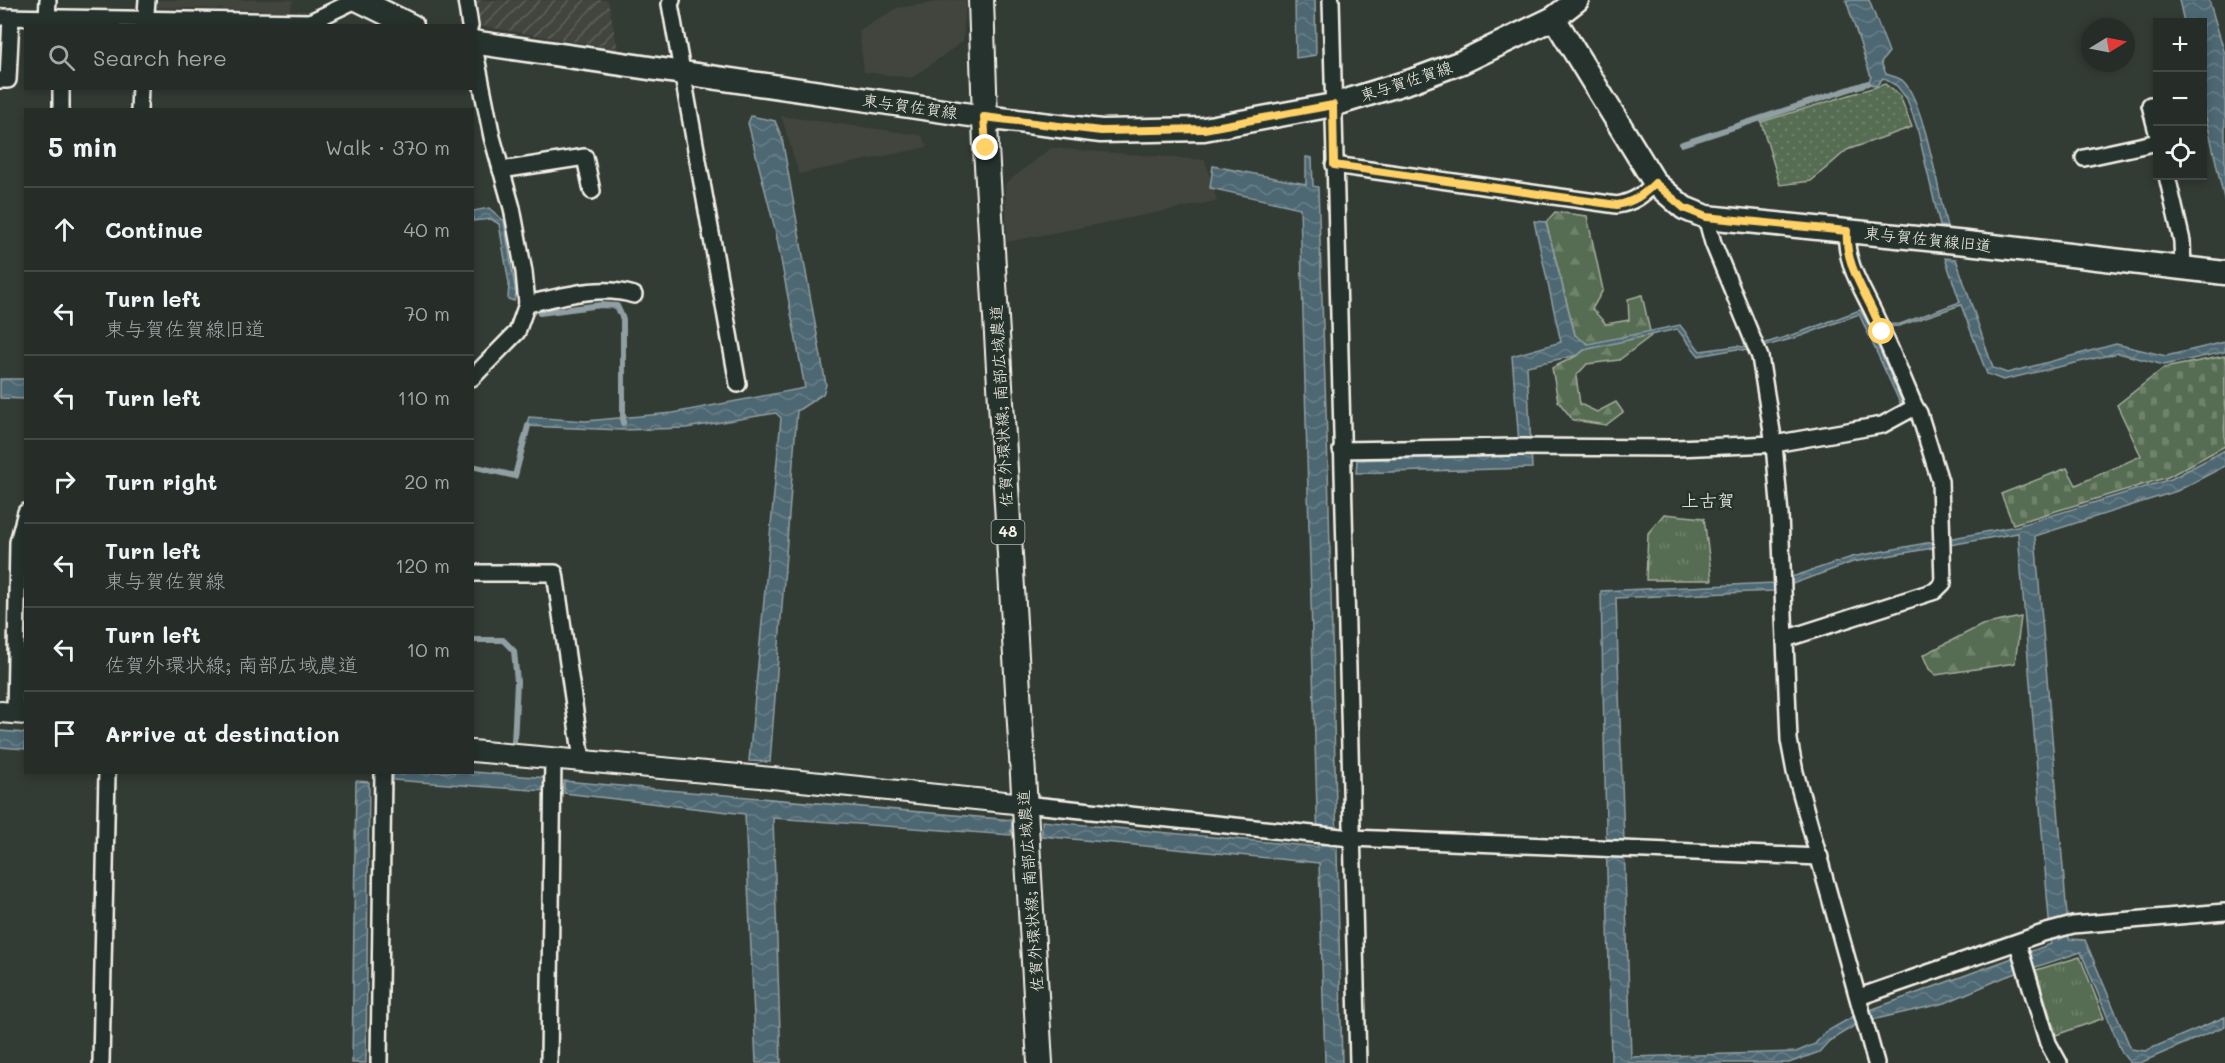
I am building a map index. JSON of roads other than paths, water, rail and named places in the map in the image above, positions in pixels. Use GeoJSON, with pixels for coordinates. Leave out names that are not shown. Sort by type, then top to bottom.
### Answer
{"type":"FeatureCollection","features":[{"type":"Feature","properties":{"kind":"main road"},"geometry":{"type":"LineString","coordinates":[[357,0],[408,24]]}},
{"type":"Feature","properties":{"kind":"main road","name":"佐賀外環状線; 南部広域農道"},"geometry":{"type":"LineString","coordinates":[[981,0],[984,117],[1041,1063]]}},
{"type":"Feature","properties":{"kind":"main road","name":"東与賀佐賀線"},"geometry":{"type":"LineString","coordinates":[[474,37],[683,73],[984,117],[1101,131],[1204,129],[1333,105],[1462,62],[1554,18],[1577,0]]}},
{"type":"Feature","properties":{"kind":"main road","name":"東与賀佐賀線旧道"},"geometry":{"type":"LineString","coordinates":[[1554,18],[1655,183],[1684,208],[1706,217],[1967,243],[2225,273]]}},
{"type":"Feature","properties":{"kind":"street"},"geometry":{"type":"LineString","coordinates":[[48,0],[57,20]]}},
{"type":"Feature","properties":{"kind":"street"},"geometry":{"type":"LineString","coordinates":[[145,22],[147,0]]}},
{"type":"Feature","properties":{"kind":"street"},"geometry":{"type":"LineString","coordinates":[[0,80],[8,80],[5,17],[145,22],[310,22],[357,0]]}},
{"type":"Feature","properties":{"kind":"street"},"geometry":{"type":"LineString","coordinates":[[466,0],[470,24]]}},
{"type":"Feature","properties":{"kind":"street"},"geometry":{"type":"LineString","coordinates":[[672,0],[670,4],[738,384]]}},
{"type":"Feature","properties":{"kind":"street"},"geometry":{"type":"LineString","coordinates":[[1331,0],[1341,450],[1346,837],[1358,1063]]}},
{"type":"Feature","properties":{"kind":"street"},"geometry":{"type":"LineString","coordinates":[[474,47],[492,137],[512,208],[524,272],[527,304],[517,332],[474,376]]}},
{"type":"Feature","properties":{"kind":"street"},"geometry":{"type":"LineString","coordinates":[[61,90],[61,108]]}},
{"type":"Feature","properties":{"kind":"street"},"geometry":{"type":"LineString","coordinates":[[139,108],[140,90]]}},
{"type":"Feature","properties":{"kind":"street"},"geometry":{"type":"LineString","coordinates":[[2150,105],[2155,126]]}},
{"type":"Feature","properties":{"kind":"street"},"geometry":{"type":"LineString","coordinates":[[2084,158],[2153,143]]}},
{"type":"Feature","properties":{"kind":"street"},"geometry":{"type":"LineString","coordinates":[[501,170],[585,157],[592,191]]}},
{"type":"Feature","properties":{"kind":"street"},"geometry":{"type":"LineString","coordinates":[[1334,165],[1617,205],[1630,203],[1642,196],[1655,183]]}},
{"type":"Feature","properties":{"kind":"street"},"geometry":{"type":"LineString","coordinates":[[2168,180],[2182,241],[2183,268]]}},
{"type":"Feature","properties":{"kind":"street"},"geometry":{"type":"LineString","coordinates":[[1706,217],[1713,243],[1760,357],[1774,444],[1783,585],[1789,740],[1795,772],[1876,1063]]}},
{"type":"Feature","properties":{"kind":"street"},"geometry":{"type":"LineString","coordinates":[[1785,639],[1935,591],[1943,583],[1940,481],[1919,413],[1858,282],[1846,248],[1847,231]]}},
{"type":"Feature","properties":{"kind":"street"},"geometry":{"type":"LineString","coordinates":[[527,304],[592,291],[623,291],[634,295]]}},
{"type":"Feature","properties":{"kind":"street"},"geometry":{"type":"LineString","coordinates":[[1341,450],[1516,447],[1676,448],[1774,444],[1882,425],[1915,407]]}},
{"type":"Feature","properties":{"kind":"street"},"geometry":{"type":"LineString","coordinates":[[14,713],[18,542],[24,520]]}},
{"type":"Feature","properties":{"kind":"street"},"geometry":{"type":"LineString","coordinates":[[474,573],[555,573],[582,760]]}},
{"type":"Feature","properties":{"kind":"street"},"geometry":{"type":"LineString","coordinates":[[474,751],[1346,837],[1820,857]]}},
{"type":"Feature","properties":{"kind":"street"},"geometry":{"type":"LineString","coordinates":[[549,1063],[554,758]]}},
{"type":"Feature","properties":{"kind":"street"},"geometry":{"type":"LineString","coordinates":[[101,1063],[106,774]]}},
{"type":"Feature","properties":{"kind":"street"},"geometry":{"type":"LineString","coordinates":[[379,1063],[383,774]]}},
{"type":"Feature","properties":{"kind":"street"},"geometry":{"type":"LineString","coordinates":[[1861,1003],[2019,947],[2043,933],[2073,925],[2225,912]]}},
{"type":"Feature","properties":{"kind":"street"},"geometry":{"type":"LineString","coordinates":[[2019,947],[2048,1043],[2059,1063]]}},
{"type":"Feature","properties":{"kind":"water"},"geometry":{"type":"Polygon","coordinates":[[[1295,0],[1315,0],[1316,55],[1296,58],[1295,0]]]}},
{"type":"Feature","properties":{"kind":"water"},"geometry":{"type":"Polygon","coordinates":[[[1846,0],[1869,0],[1889,52],[1881,62],[1886,74],[1903,81],[1911,92],[1924,128],[1947,227],[1940,226],[1917,127],[1907,99],[1897,86],[1883,78],[1876,86],[1868,83],[1871,77],[1846,0]]]}},
{"type":"Feature","properties":{"kind":"water"},"geometry":{"type":"Polygon","coordinates":[[[2179,0],[2209,0],[2225,54],[2225,203],[2207,122],[2207,18],[2183,18],[2179,0]]]}},
{"type":"Feature","properties":{"kind":"water"},"geometry":{"type":"Polygon","coordinates":[[[751,116],[775,121],[782,138],[826,385],[823,394],[797,411],[770,762],[749,761],[781,418],[776,413],[686,428],[622,430],[526,426],[529,417],[586,421],[673,413],[805,388],[776,233],[748,123],[751,116]]]}},
{"type":"Feature","properties":{"kind":"water"},"geometry":{"type":"Polygon","coordinates":[[[1306,157],[1312,158],[1313,186],[1318,187],[1328,466],[1342,1063],[1325,1063],[1319,863],[1042,836],[1042,821],[1318,847],[1300,208],[1210,188],[1213,166],[1306,184],[1306,157]]]}},
{"type":"Feature","properties":{"kind":"water"},"geometry":{"type":"Polygon","coordinates":[[[489,208],[504,221],[516,294],[514,301],[508,299],[509,284],[499,224],[491,219],[474,221],[474,211],[489,208]]]}},
{"type":"Feature","properties":{"kind":"water"},"geometry":{"type":"Polygon","coordinates":[[[1534,221],[1546,222],[1575,335],[1588,344],[1680,325],[1700,351],[1737,346],[1750,348],[1860,310],[1869,325],[1900,324],[1960,302],[1945,258],[1956,259],[1993,368],[2007,373],[2116,344],[2166,356],[2225,342],[2225,352],[2164,365],[2118,353],[2003,380],[1987,374],[1961,305],[1899,326],[1870,328],[1903,404],[1901,405],[1859,314],[1801,336],[1749,351],[1737,349],[1699,356],[1677,329],[1584,350],[1578,355],[1527,366],[1532,468],[1356,473],[1357,460],[1520,455],[1512,356],[1561,342],[1534,221]]]}},
{"type":"Feature","properties":{"kind":"water"},"geometry":{"type":"Polygon","coordinates":[[[0,379],[24,379],[24,399],[0,398],[0,379]]]}},
{"type":"Feature","properties":{"kind":"water"},"geometry":{"type":"Polygon","coordinates":[[[2225,450],[2225,466],[2177,491],[2035,536],[2069,939],[2085,940],[2131,1049],[2145,1051],[2225,1017],[2225,1026],[2140,1063],[2130,1063],[2122,1053],[2081,952],[2005,977],[1945,1003],[1854,1026],[1829,1041],[1819,1052],[1789,1063],[1611,1063],[1601,591],[1774,583],[1852,557],[2017,526],[2171,479],[2225,450]],[[2018,533],[1853,562],[1773,591],[1616,598],[1631,1057],[1796,1052],[1815,1044],[1824,1033],[1854,1016],[2051,944],[2018,533]]]}},
{"type":"Feature","properties":{"kind":"water"},"geometry":{"type":"Polygon","coordinates":[[[0,731],[24,733],[24,749],[0,747],[0,731]]]}},
{"type":"Feature","properties":{"kind":"water"},"geometry":{"type":"Polygon","coordinates":[[[474,772],[547,778],[546,791],[393,780],[394,774],[474,774],[474,772]]]}},
{"type":"Feature","properties":{"kind":"water"},"geometry":{"type":"Polygon","coordinates":[[[356,781],[369,782],[366,1063],[352,1063],[356,781]]]}},
{"type":"Feature","properties":{"kind":"water"},"geometry":{"type":"Polygon","coordinates":[[[564,781],[1012,820],[1011,835],[773,818],[781,1063],[756,1063],[745,814],[564,793],[564,781]]]}},
{"type":"Feature","properties":{"kind":"waterway"},"geometry":{"type":"LineString","coordinates":[[1682,144],[1868,83]]}},
{"type":"Feature","properties":{"kind":"waterway"},"geometry":{"type":"LineString","coordinates":[[540,313],[601,305],[617,306],[623,319],[623,423]]}},
{"type":"Feature","properties":{"kind":"waterway"},"geometry":{"type":"LineString","coordinates":[[474,466],[515,476],[528,426]]}},
{"type":"Feature","properties":{"kind":"waterway"},"geometry":{"type":"LineString","coordinates":[[474,640],[503,640],[514,651],[517,682],[514,743]]}},
{"type":"Feature","properties":{"kind":"district","name":"上古賀"},"geometry":{"type":"Point","coordinates":[1708,501]}}]}
